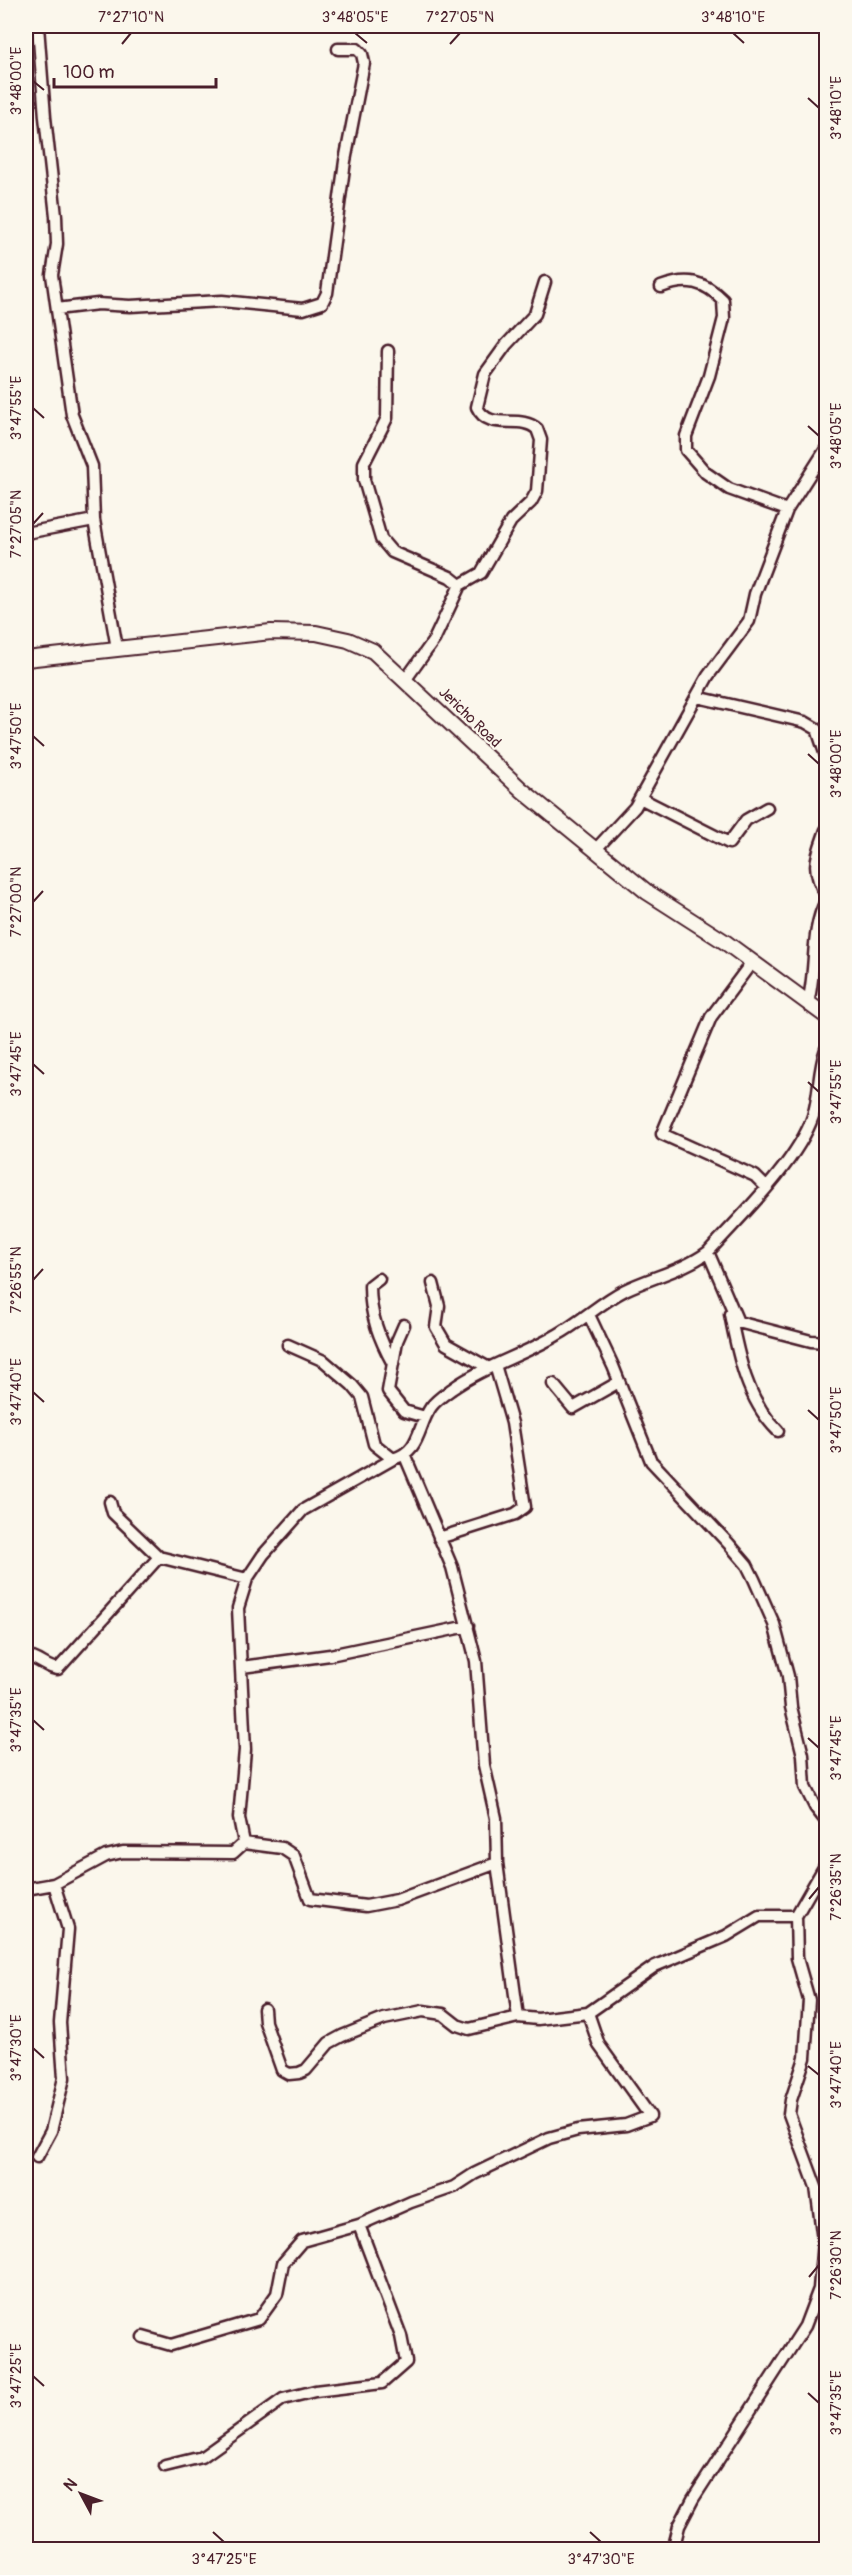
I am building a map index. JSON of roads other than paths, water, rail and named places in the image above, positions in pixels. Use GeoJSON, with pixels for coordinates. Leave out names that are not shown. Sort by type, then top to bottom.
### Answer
{"type":"FeatureCollection","features":[{"type":"Feature","properties":{"kind":"street"},"geometry":{"type":"LineString","coordinates":[[38,26],[45,117],[57,216],[57,244],[52,275],[72,415],[92,466],[94,520],[117,648]]}},
{"type":"Feature","properties":{"kind":"street"},"geometry":{"type":"LineString","coordinates":[[57,309],[98,304],[130,306],[222,301],[303,309],[322,303],[327,293],[345,161],[364,63],[363,54],[357,49],[338,50]]}},
{"type":"Feature","properties":{"kind":"street"},"geometry":{"type":"LineString","coordinates":[[661,286],[687,280],[703,283],[723,300],[724,318],[709,376],[686,436],[687,450],[706,473],[729,489],[787,510]]}},
{"type":"Feature","properties":{"kind":"street"},"geometry":{"type":"LineString","coordinates":[[406,679],[434,640],[460,585],[481,573],[511,521],[531,502],[537,491],[541,440],[537,429],[521,422],[495,422],[486,417],[477,407],[485,374],[506,345],[535,314],[545,282]]}},
{"type":"Feature","properties":{"kind":"street"},"geometry":{"type":"LineString","coordinates":[[388,351],[387,418],[363,463],[364,480],[381,538],[392,552],[450,577],[460,585]]}},
{"type":"Feature","properties":{"kind":"street"},"geometry":{"type":"LineString","coordinates":[[596,849],[635,807],[708,676],[749,621],[755,594],[787,510],[826,449]]}},
{"type":"Feature","properties":{"kind":"street"},"geometry":{"type":"LineString","coordinates":[[26,533],[94,520]]}},
{"type":"Feature","properties":{"kind":"street","name":"Jericho Road"},"geometry":{"type":"LineString","coordinates":[[26,658],[271,632],[316,633],[348,640],[373,651],[406,679],[522,790],[647,892],[752,962],[826,1016]]}},
{"type":"Feature","properties":{"kind":"street"},"geometry":{"type":"LineString","coordinates":[[697,697],[805,722],[817,729],[826,756]]}},
{"type":"Feature","properties":{"kind":"street"},"geometry":{"type":"LineString","coordinates":[[640,798],[729,843],[746,820],[767,808]]}},
{"type":"Feature","properties":{"kind":"street"},"geometry":{"type":"LineString","coordinates":[[826,830],[818,854],[815,877],[826,895]]}},
{"type":"Feature","properties":{"kind":"street"},"geometry":{"type":"LineString","coordinates":[[808,1002],[814,982],[817,933],[826,901]]}},
{"type":"Feature","properties":{"kind":"street"},"geometry":{"type":"LineString","coordinates":[[752,962],[711,1017],[662,1134],[755,1176],[766,1187]]}},
{"type":"Feature","properties":{"kind":"street"},"geometry":{"type":"LineString","coordinates":[[244,1843],[239,1818],[245,1750],[238,1608],[247,1579],[262,1556],[303,1510],[316,1500],[393,1459],[405,1456],[418,1440],[432,1405],[453,1388],[555,1336],[589,1315],[596,1306],[626,1290],[697,1260],[708,1252],[766,1187],[800,1143],[808,1128],[816,1102],[819,1070],[826,1049]]}},
{"type":"Feature","properties":{"kind":"street"},"geometry":{"type":"LineString","coordinates":[[708,1252],[738,1322],[811,1341],[826,1342]]}},
{"type":"Feature","properties":{"kind":"street"},"geometry":{"type":"LineString","coordinates":[[379,1279],[370,1286],[370,1307],[380,1340],[393,1364]]}},
{"type":"Feature","properties":{"kind":"street"},"geometry":{"type":"LineString","coordinates":[[433,1283],[439,1306],[436,1327],[446,1344],[492,1367],[512,1423],[525,1507],[515,1514],[439,1538]]}},
{"type":"Feature","properties":{"kind":"street"},"geometry":{"type":"LineString","coordinates":[[725,1293],[744,1374],[765,1419],[778,1431]]}},
{"type":"Feature","properties":{"kind":"street"},"geometry":{"type":"LineString","coordinates":[[589,1315],[651,1461],[729,1544],[747,1565],[754,1579],[774,1624],[788,1676],[791,1707],[803,1755],[806,1787],[815,1807],[826,1821]]}},
{"type":"Feature","properties":{"kind":"street"},"geometry":{"type":"LineString","coordinates":[[405,1325],[397,1341],[388,1391],[404,1411],[425,1418]]}},
{"type":"Feature","properties":{"kind":"street"},"geometry":{"type":"LineString","coordinates":[[288,1345],[324,1360],[352,1385],[362,1397],[374,1444],[393,1459]]}},
{"type":"Feature","properties":{"kind":"street"},"geometry":{"type":"LineString","coordinates":[[553,1384],[573,1408],[619,1382]]}},
{"type":"Feature","properties":{"kind":"street"},"geometry":{"type":"LineString","coordinates":[[405,1456],[452,1567],[476,1661],[484,1765],[496,1818],[497,1863],[518,2017]]}},
{"type":"Feature","properties":{"kind":"street"},"geometry":{"type":"LineString","coordinates":[[110,1502],[113,1513],[159,1557],[247,1579]]}},
{"type":"Feature","properties":{"kind":"street"},"geometry":{"type":"LineString","coordinates":[[26,1656],[41,1660],[52,1669],[58,1669],[159,1557]]}},
{"type":"Feature","properties":{"kind":"street"},"geometry":{"type":"LineString","coordinates":[[242,1667],[340,1653],[468,1626]]}},
{"type":"Feature","properties":{"kind":"street"},"geometry":{"type":"LineString","coordinates":[[26,1889],[54,1884],[106,1856],[123,1852],[233,1853],[244,1843],[282,1848],[294,1856],[310,1899],[353,1905],[397,1900],[497,1863]]}},
{"type":"Feature","properties":{"kind":"street"},"geometry":{"type":"LineString","coordinates":[[673,2550],[679,2526],[693,2499],[805,2326],[819,2289],[824,2240],[816,2187],[789,2114],[791,2100],[805,2058],[809,2000],[797,1958],[796,1916],[826,1864]]}},
{"type":"Feature","properties":{"kind":"street"},"geometry":{"type":"LineString","coordinates":[[37,2157],[51,2131],[64,2078],[60,2024],[68,1929],[54,1884]]}},
{"type":"Feature","properties":{"kind":"street"},"geometry":{"type":"LineString","coordinates":[[264,2009],[265,2022],[282,2070],[289,2074],[306,2070],[329,2043],[384,2019],[433,2011],[469,2029],[518,2017],[538,2019],[588,2013],[655,1966],[726,1936],[759,1916],[796,1916]]}},
{"type":"Feature","properties":{"kind":"street"},"geometry":{"type":"LineString","coordinates":[[143,2337],[171,2345],[259,2319],[277,2294],[283,2264],[302,2241],[359,2225],[411,2202],[454,2187],[474,2174],[549,2138],[578,2130],[626,2126],[650,2116],[599,2045],[588,2013]]}},
{"type":"Feature","properties":{"kind":"street"},"geometry":{"type":"LineString","coordinates":[[165,2466],[202,2457],[283,2399],[315,2391],[382,2383],[406,2362],[400,2336],[359,2225]]}},
{"type":"Feature","properties":{"kind":"waterway"},"geometry":{"type":"LineString","coordinates":[[820,2550],[826,2543]]}}]}
